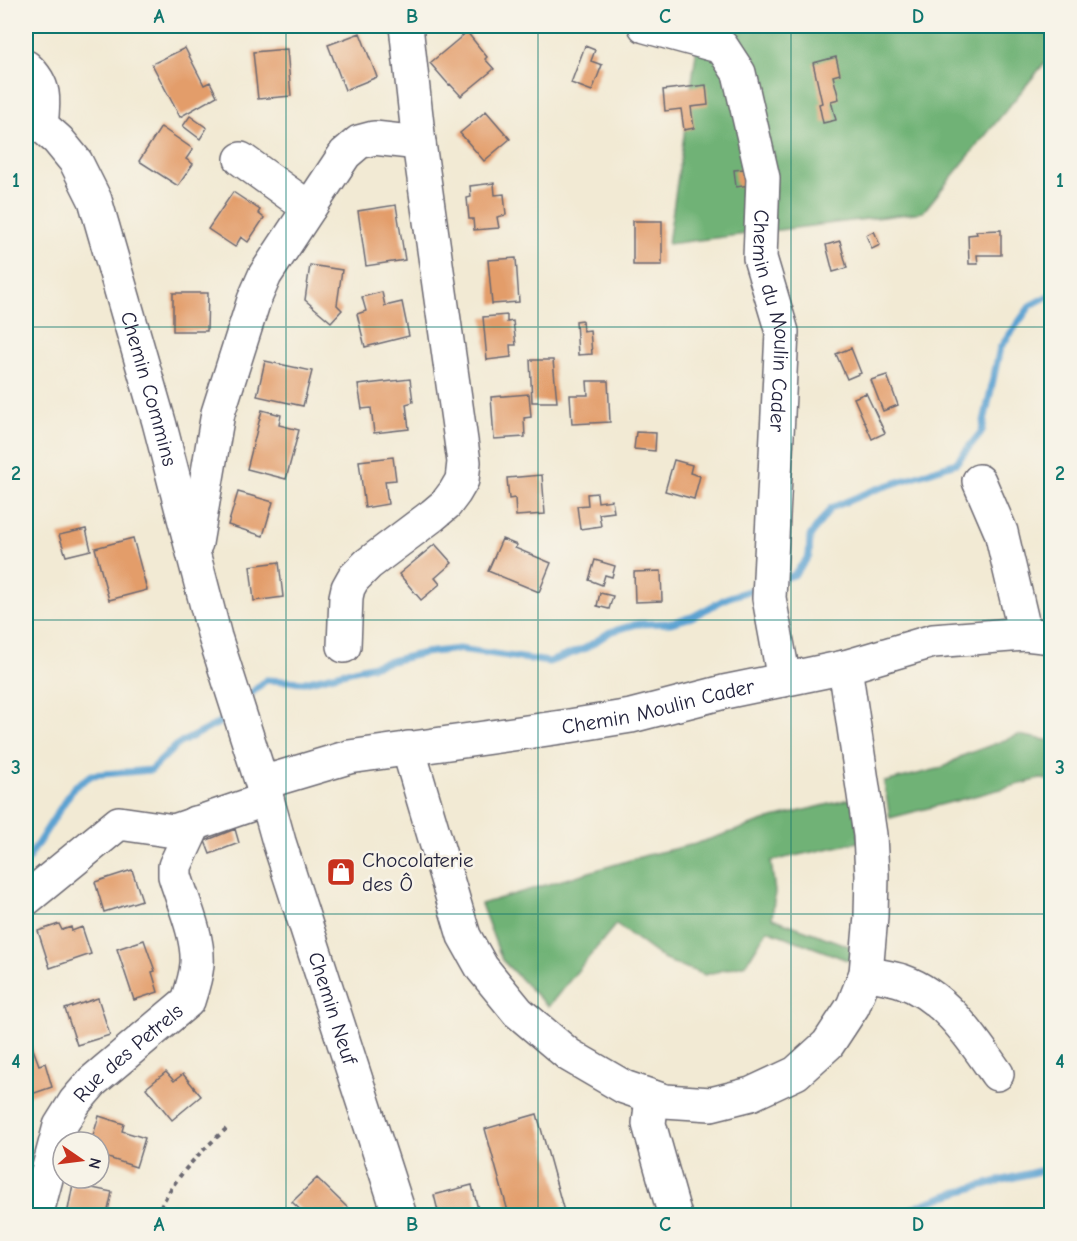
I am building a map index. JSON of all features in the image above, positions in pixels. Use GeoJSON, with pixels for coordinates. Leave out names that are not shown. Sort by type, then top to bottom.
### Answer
{"type":"FeatureCollection","features":[{"type":"Feature","properties":{"kind":"street"},"geometry":{"type":"LineString","coordinates":[[344,646],[348,588],[368,564],[433,515],[455,492],[462,480],[464,462],[419,143],[406,26]]}},
{"type":"Feature","properties":{"kind":"street","name":"Chemin du Moulin Cader"},"geometry":{"type":"LineString","coordinates":[[645,26],[722,47],[739,73],[763,178],[760,258],[782,332],[769,598],[784,680]]}},
{"type":"Feature","properties":{"kind":"street"},"geometry":{"type":"LineString","coordinates":[[26,67],[35,75],[43,91],[44,104],[33,120]]}},
{"type":"Feature","properties":{"kind":"street","name":"Chemin Commins"},"geometry":{"type":"LineString","coordinates":[[33,120],[58,140],[76,162],[95,200],[159,422],[215,637],[230,684]]}},
{"type":"Feature","properties":{"kind":"street"},"geometry":{"type":"LineString","coordinates":[[194,553],[218,413],[254,300],[265,275],[345,154],[359,142],[374,138],[419,143]]}},
{"type":"Feature","properties":{"kind":"street"},"geometry":{"type":"LineString","coordinates":[[241,159],[309,208]]}},
{"type":"Feature","properties":{"kind":"street"},"geometry":{"type":"LineString","coordinates":[[980,481],[1038,635]]}},
{"type":"Feature","properties":{"kind":"street","name":"Chemin Moulin Cader"},"geometry":{"type":"LineString","coordinates":[[264,791],[348,757],[631,716],[724,692],[845,667],[933,641],[1038,635]]}},
{"type":"Feature","properties":{"kind":"street"},"geometry":{"type":"LineString","coordinates":[[408,748],[464,936],[482,968],[518,1012],[569,1055],[624,1087],[665,1101],[711,1104],[751,1094],[796,1073],[828,1044],[853,1006],[866,973],[871,916],[870,835],[845,667]]}},
{"type":"Feature","properties":{"kind":"street","name":"Chemin Neuf"},"geometry":{"type":"LineString","coordinates":[[230,684],[400,1215]]}},
{"type":"Feature","properties":{"kind":"street"},"geometry":{"type":"LineString","coordinates":[[26,899],[119,823],[174,831],[264,791]]}},
{"type":"Feature","properties":{"kind":"street","name":"Rue des Petrels"},"geometry":{"type":"LineString","coordinates":[[36,1215],[60,1126],[75,1102],[93,1081],[188,1001],[197,964],[196,943],[175,866],[195,823]]}},
{"type":"Feature","properties":{"kind":"street"},"geometry":{"type":"LineString","coordinates":[[866,973],[902,981],[925,992],[950,1012],[971,1036],[997,1074]]}},
{"type":"Feature","properties":{"kind":"street"},"geometry":{"type":"LineString","coordinates":[[652,1097],[649,1124],[675,1215]]}},
{"type":"Feature","properties":{"kind":"path"},"geometry":{"type":"LineString","coordinates":[[157,1215],[176,1179],[200,1152],[226,1129]]}},
{"type":"Feature","properties":{"kind":"green space"},"geometry":{"type":"Polygon","coordinates":[[[700,26],[1051,26],[1051,55],[923,212],[668,244],[700,26]]]}},
{"type":"Feature","properties":{"kind":"green space"},"geometry":{"type":"Polygon","coordinates":[[[1018,735],[1051,741],[1051,780],[1040,779],[890,818],[884,782],[942,768],[962,756],[1018,735]]]}},
{"type":"Feature","properties":{"kind":"green space"},"geometry":{"type":"Polygon","coordinates":[[[854,798],[859,842],[771,861],[775,892],[772,918],[857,949],[855,963],[767,930],[746,964],[705,975],[665,960],[616,924],[548,1007],[502,960],[481,904],[647,855],[695,844],[773,818],[854,798]]]}},
{"type":"Feature","properties":{"kind":"building"},"geometry":{"type":"Polygon","coordinates":[[[467,32],[494,69],[461,96],[430,63],[467,32]]]}},
{"type":"Feature","properties":{"kind":"building"},"geometry":{"type":"Polygon","coordinates":[[[360,33],[377,77],[345,90],[328,45],[360,33]]]}},
{"type":"Feature","properties":{"kind":"building"},"geometry":{"type":"Polygon","coordinates":[[[585,46],[595,50],[591,61],[602,65],[592,91],[571,83],[585,46]]]}},
{"type":"Feature","properties":{"kind":"building"},"geometry":{"type":"Polygon","coordinates":[[[185,48],[204,85],[210,82],[217,96],[180,117],[152,64],[185,48]]]}},
{"type":"Feature","properties":{"kind":"building"},"geometry":{"type":"Polygon","coordinates":[[[287,49],[291,96],[258,99],[253,52],[287,49]]]}},
{"type":"Feature","properties":{"kind":"building"},"geometry":{"type":"Polygon","coordinates":[[[836,57],[840,74],[833,76],[839,99],[831,101],[836,120],[823,123],[819,104],[822,103],[813,63],[836,57]]]}},
{"type":"Feature","properties":{"kind":"building"},"geometry":{"type":"Polygon","coordinates":[[[706,85],[708,105],[691,107],[694,128],[684,130],[681,109],[665,111],[663,90],[706,85]]]}},
{"type":"Feature","properties":{"kind":"building"},"geometry":{"type":"Polygon","coordinates":[[[486,111],[510,139],[484,161],[460,133],[486,111]]]}},
{"type":"Feature","properties":{"kind":"building"},"geometry":{"type":"Polygon","coordinates":[[[190,116],[207,128],[200,139],[183,126],[190,116]]]}},
{"type":"Feature","properties":{"kind":"building"},"geometry":{"type":"Polygon","coordinates":[[[161,127],[193,149],[186,159],[193,164],[178,186],[139,161],[161,127]]]}},
{"type":"Feature","properties":{"kind":"building"},"geometry":{"type":"Polygon","coordinates":[[[755,168],[757,184],[736,187],[734,170],[755,168]]]}},
{"type":"Feature","properties":{"kind":"building"},"geometry":{"type":"Polygon","coordinates":[[[494,183],[495,195],[504,194],[506,215],[497,217],[499,228],[474,230],[473,219],[469,219],[467,198],[471,197],[470,186],[494,183]]]}},
{"type":"Feature","properties":{"kind":"building"},"geometry":{"type":"Polygon","coordinates":[[[233,192],[260,210],[258,213],[264,218],[248,242],[241,237],[235,247],[208,229],[233,192]]]}},
{"type":"Feature","properties":{"kind":"building"},"geometry":{"type":"Polygon","coordinates":[[[396,205],[405,260],[366,266],[358,211],[396,205]]]}},
{"type":"Feature","properties":{"kind":"building"},"geometry":{"type":"Polygon","coordinates":[[[633,221],[662,221],[662,265],[633,265],[633,221]]]}},
{"type":"Feature","properties":{"kind":"building"},"geometry":{"type":"Polygon","coordinates":[[[1001,230],[1001,255],[977,255],[978,264],[969,264],[968,235],[977,234],[976,231],[1001,230]]]}},
{"type":"Feature","properties":{"kind":"building"},"geometry":{"type":"Polygon","coordinates":[[[874,231],[880,245],[872,249],[866,235],[874,231]]]}},
{"type":"Feature","properties":{"kind":"building"},"geometry":{"type":"Polygon","coordinates":[[[840,241],[847,268],[833,272],[826,245],[840,241]]]}},
{"type":"Feature","properties":{"kind":"building"},"geometry":{"type":"Polygon","coordinates":[[[516,258],[519,302],[492,304],[488,260],[516,258]]]}},
{"type":"Feature","properties":{"kind":"building"},"geometry":{"type":"Polygon","coordinates":[[[310,265],[342,270],[337,305],[342,310],[331,322],[305,300],[310,265]]]}},
{"type":"Feature","properties":{"kind":"building"},"geometry":{"type":"Polygon","coordinates":[[[382,292],[385,306],[402,302],[409,336],[365,347],[357,314],[366,311],[362,297],[382,292]]]}},
{"type":"Feature","properties":{"kind":"building"},"geometry":{"type":"Polygon","coordinates":[[[173,293],[208,293],[207,331],[173,331],[173,293]]]}},
{"type":"Feature","properties":{"kind":"building"},"geometry":{"type":"Polygon","coordinates":[[[507,315],[507,322],[513,321],[516,345],[510,345],[511,357],[487,360],[483,317],[507,315]]]}},
{"type":"Feature","properties":{"kind":"building"},"geometry":{"type":"Polygon","coordinates":[[[582,320],[583,331],[590,330],[592,354],[578,355],[576,321],[582,320]]]}},
{"type":"Feature","properties":{"kind":"building"},"geometry":{"type":"Polygon","coordinates":[[[851,348],[861,373],[847,379],[836,354],[851,348]]]}},
{"type":"Feature","properties":{"kind":"building"},"geometry":{"type":"Polygon","coordinates":[[[530,360],[553,360],[557,402],[532,402],[530,360]]]}},
{"type":"Feature","properties":{"kind":"building"},"geometry":{"type":"Polygon","coordinates":[[[265,361],[312,371],[303,406],[257,396],[265,361]]]}},
{"type":"Feature","properties":{"kind":"building"},"geometry":{"type":"Polygon","coordinates":[[[887,375],[898,405],[883,411],[871,380],[887,375]]]}},
{"type":"Feature","properties":{"kind":"building"},"geometry":{"type":"Polygon","coordinates":[[[410,379],[413,402],[406,404],[409,429],[374,433],[371,408],[362,409],[358,385],[410,379]]]}},
{"type":"Feature","properties":{"kind":"building"},"geometry":{"type":"Polygon","coordinates":[[[587,381],[608,381],[610,422],[572,424],[570,395],[588,395],[587,381]]]}},
{"type":"Feature","properties":{"kind":"building"},"geometry":{"type":"Polygon","coordinates":[[[866,393],[885,433],[872,439],[854,398],[866,393]]]}},
{"type":"Feature","properties":{"kind":"building"},"geometry":{"type":"Polygon","coordinates":[[[529,394],[531,417],[524,418],[525,437],[494,439],[491,397],[529,394]]]}},
{"type":"Feature","properties":{"kind":"building"},"geometry":{"type":"Polygon","coordinates":[[[262,410],[281,415],[279,425],[299,430],[286,479],[247,469],[262,410]]]}},
{"type":"Feature","properties":{"kind":"building"},"geometry":{"type":"Polygon","coordinates":[[[636,432],[656,433],[655,451],[634,449],[636,432]]]}},
{"type":"Feature","properties":{"kind":"building"},"geometry":{"type":"Polygon","coordinates":[[[393,457],[396,480],[385,481],[388,504],[365,508],[359,461],[393,457]]]}},
{"type":"Feature","properties":{"kind":"building"},"geometry":{"type":"Polygon","coordinates":[[[674,460],[692,465],[690,473],[700,476],[694,499],[665,491],[674,460]]]}},
{"type":"Feature","properties":{"kind":"building"},"geometry":{"type":"Polygon","coordinates":[[[542,475],[545,514],[516,516],[515,498],[509,499],[507,478],[542,475]]]}},
{"type":"Feature","properties":{"kind":"building"},"geometry":{"type":"Polygon","coordinates":[[[238,492],[273,502],[263,536],[228,525],[238,492]]]}},
{"type":"Feature","properties":{"kind":"building"},"geometry":{"type":"Polygon","coordinates":[[[597,493],[598,502],[612,500],[614,512],[599,514],[601,526],[580,529],[577,506],[588,505],[587,494],[597,493]]]}},
{"type":"Feature","properties":{"kind":"building"},"geometry":{"type":"Polygon","coordinates":[[[86,529],[91,550],[66,556],[59,535],[86,529]]]}},
{"type":"Feature","properties":{"kind":"building"},"geometry":{"type":"Polygon","coordinates":[[[133,538],[147,590],[109,600],[95,548],[133,538]]]}},
{"type":"Feature","properties":{"kind":"building"},"geometry":{"type":"Polygon","coordinates":[[[502,539],[517,545],[515,548],[551,563],[539,592],[488,571],[502,539]]]}},
{"type":"Feature","properties":{"kind":"building"},"geometry":{"type":"Polygon","coordinates":[[[435,544],[452,563],[435,578],[440,584],[421,600],[399,574],[435,544]]]}},
{"type":"Feature","properties":{"kind":"building"},"geometry":{"type":"Polygon","coordinates":[[[595,560],[615,566],[612,577],[605,575],[602,585],[589,580],[595,560]]]}},
{"type":"Feature","properties":{"kind":"building"},"geometry":{"type":"Polygon","coordinates":[[[279,562],[283,597],[254,601],[250,566],[279,562]]]}},
{"type":"Feature","properties":{"kind":"building"},"geometry":{"type":"Polygon","coordinates":[[[661,571],[662,601],[635,602],[634,572],[661,571]]]}},
{"type":"Feature","properties":{"kind":"building"},"geometry":{"type":"Polygon","coordinates":[[[600,593],[613,596],[609,609],[597,606],[600,593]]]}},
{"type":"Feature","properties":{"kind":"building"},"geometry":{"type":"Polygon","coordinates":[[[235,829],[239,843],[210,854],[205,841],[235,829]]]}},
{"type":"Feature","properties":{"kind":"building"},"geometry":{"type":"Polygon","coordinates":[[[132,870],[142,900],[104,912],[95,882],[132,870]]]}},
{"type":"Feature","properties":{"kind":"building"},"geometry":{"type":"Polygon","coordinates":[[[59,924],[62,930],[71,927],[72,931],[82,927],[91,954],[50,968],[38,931],[59,924]]]}},
{"type":"Feature","properties":{"kind":"building"},"geometry":{"type":"Polygon","coordinates":[[[144,940],[155,971],[152,972],[158,992],[134,1000],[117,949],[144,940]]]}},
{"type":"Feature","properties":{"kind":"building"},"geometry":{"type":"Polygon","coordinates":[[[98,998],[110,1035],[77,1045],[65,1009],[98,998]]]}},
{"type":"Feature","properties":{"kind":"building"},"geometry":{"type":"Polygon","coordinates":[[[30,1041],[39,1065],[45,1063],[52,1087],[26,1096],[26,1042],[30,1041]]]}},
{"type":"Feature","properties":{"kind":"building"},"geometry":{"type":"Polygon","coordinates":[[[166,1072],[174,1081],[183,1074],[201,1096],[172,1120],[146,1088],[166,1072]]]}},
{"type":"Feature","properties":{"kind":"building"},"geometry":{"type":"Polygon","coordinates":[[[537,1114],[565,1215],[509,1215],[485,1129],[537,1114]]]}},
{"type":"Feature","properties":{"kind":"building"},"geometry":{"type":"Polygon","coordinates":[[[99,1116],[124,1124],[122,1131],[145,1138],[136,1167],[111,1159],[111,1130],[95,1130],[99,1116]]]}},
{"type":"Feature","properties":{"kind":"building"},"geometry":{"type":"Polygon","coordinates":[[[317,1178],[350,1210],[345,1215],[306,1215],[292,1202],[317,1178]]]}},
{"type":"Feature","properties":{"kind":"building"},"geometry":{"type":"Polygon","coordinates":[[[472,1185],[479,1213],[477,1215],[439,1215],[434,1195],[472,1185]]]}},
{"type":"Feature","properties":{"kind":"building"},"geometry":{"type":"Polygon","coordinates":[[[72,1190],[112,1192],[107,1215],[67,1215],[72,1190]]]}},
{"type":"Feature","properties":{"kind":"waterway"},"geometry":{"type":"LineString","coordinates":[[779,580],[794,575],[809,556],[810,536],[831,508],[874,490],[956,463],[982,431],[1000,348],[1031,305],[1052,294]]}},
{"type":"Feature","properties":{"kind":"waterway"},"geometry":{"type":"LineString","coordinates":[[245,699],[266,680],[305,682],[424,653],[459,649],[549,662],[586,648],[610,632],[637,624],[670,623],[692,617],[727,598],[760,587]]}},
{"type":"Feature","properties":{"kind":"waterway"},"geometry":{"type":"LineString","coordinates":[[26,862],[74,787],[92,775],[151,770],[178,744],[217,724],[230,713]]}},
{"type":"Feature","properties":{"kind":"waterway"},"geometry":{"type":"LineString","coordinates":[[896,1216],[953,1194],[1052,1168]]}},
{"type":"Feature","properties":{"kind":"place","name":"Chocolaterie des Ô"},"geometry":{"type":"Point","coordinates":[341,872]}}]}
